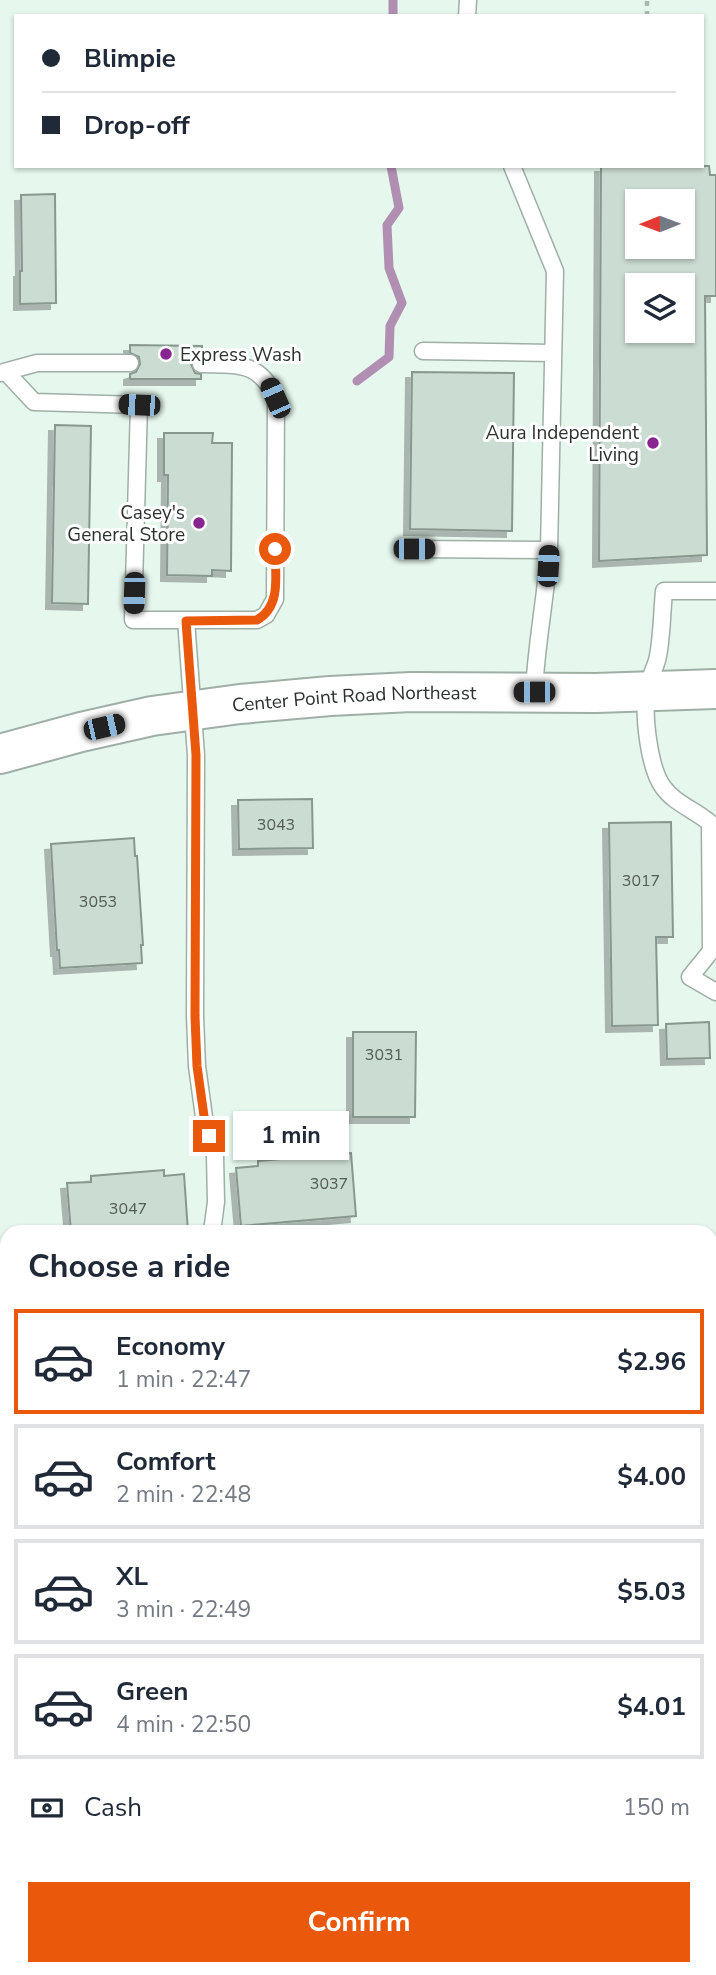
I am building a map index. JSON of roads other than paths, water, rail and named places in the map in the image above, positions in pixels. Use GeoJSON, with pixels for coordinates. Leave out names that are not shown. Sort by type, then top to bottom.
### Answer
{"type":"FeatureCollection","features":[{"type":"Feature","properties":{"kind":"main road","name":"Center Point Road Northeast"},"geometry":{"type":"LineString","coordinates":[[0,754],[152,716],[330,696],[411,692],[716,690]]}},
{"type":"Feature","properties":{"kind":"lane"},"geometry":{"type":"LineString","coordinates":[[513,168],[555,271],[549,550],[547,582],[535,656],[534,692]]}},
{"type":"Feature","properties":{"kind":"lane"},"geometry":{"type":"LineString","coordinates":[[423,351],[553,353]]}},
{"type":"Feature","properties":{"kind":"lane"},"geometry":{"type":"LineString","coordinates":[[3,372],[37,363],[130,363]]}},
{"type":"Feature","properties":{"kind":"lane"},"geometry":{"type":"LineString","coordinates":[[3,372],[34,402],[139,405],[133,620],[257,620],[266,615],[275,599],[275,398],[269,383],[253,369],[201,364]]}},
{"type":"Feature","properties":{"kind":"lane"},"geometry":{"type":"LineString","coordinates":[[414,549],[549,550]]}},
{"type":"Feature","properties":{"kind":"lane"},"geometry":{"type":"LineString","coordinates":[[716,591],[663,591],[658,656],[647,691],[648,742],[653,765],[662,786],[679,802],[699,813],[710,823],[711,951],[690,977],[716,992]]}},
{"type":"Feature","properties":{"kind":"lane"},"geometry":{"type":"LineString","coordinates":[[186,621],[196,755],[197,1066],[204,1116],[215,1156],[216,1202],[213,1225]]}},
{"type":"Feature","properties":{"kind":"waterway"},"geometry":{"type":"LineString","coordinates":[[393,0],[393,14]]}},
{"type":"Feature","properties":{"kind":"waterway"},"geometry":{"type":"LineString","coordinates":[[357,381],[389,357],[390,326],[402,303],[389,268],[387,225],[399,208],[391,168]]}},
{"type":"Feature","properties":{"kind":"place","name":"Express Wash"},"geometry":{"type":"Point","coordinates":[166,354]}},
{"type":"Feature","properties":{"kind":"place","name":"Aura Independent Living"},"geometry":{"type":"Point","coordinates":[653,443]}},
{"type":"Feature","properties":{"kind":"place","name":"Casey's General Store"},"geometry":{"type":"Point","coordinates":[199,523]}}]}
